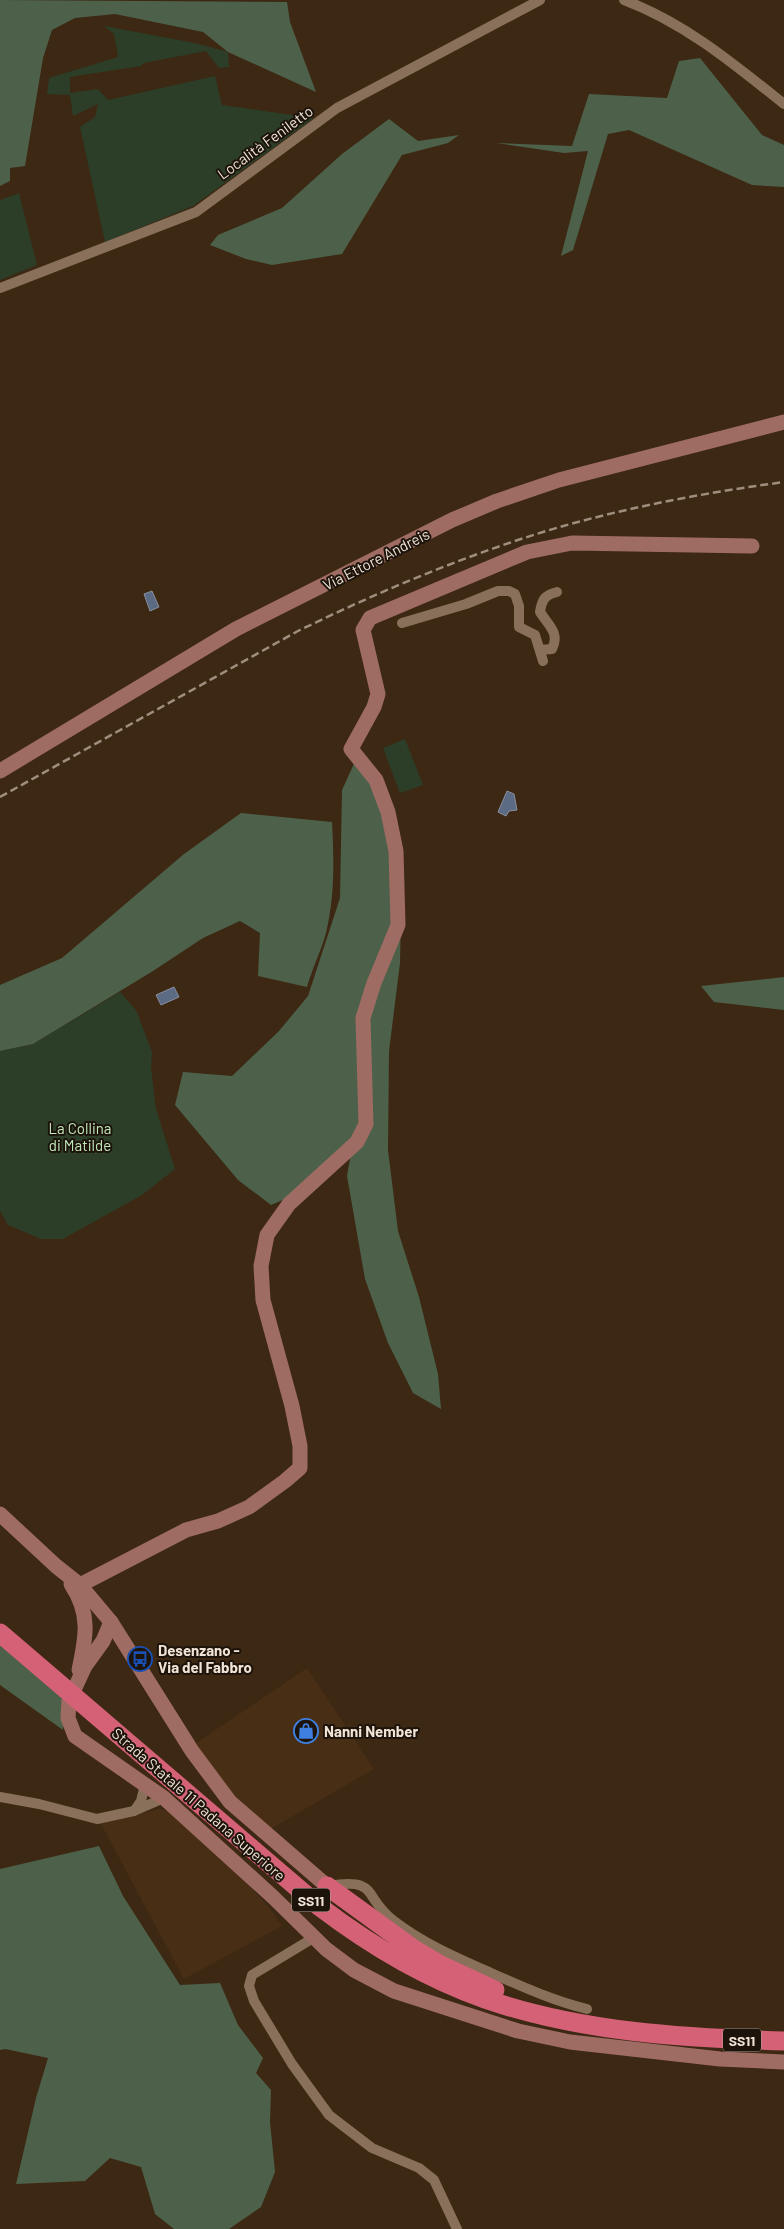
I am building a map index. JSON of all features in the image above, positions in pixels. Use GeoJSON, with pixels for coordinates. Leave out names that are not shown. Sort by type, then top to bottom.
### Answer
{"type":"FeatureCollection","features":[{"type":"Feature","properties":{"kind":"highway","name":"Strada Statale 11 Padana Superiore"},"geometry":{"type":"LineString","coordinates":[[0,1633],[285,1878],[348,1928],[413,1968],[461,1990],[519,2010],[573,2021],[700,2038],[784,2041]]}},
{"type":"Feature","properties":{"kind":"highway"},"geometry":{"type":"LineString","coordinates":[[327,1886],[408,1946],[439,1964],[486,1986],[573,2021]]}},
{"type":"Feature","properties":{"kind":"highway"},"geometry":{"type":"LineString","coordinates":[[700,2038],[784,2033]]}},
{"type":"Feature","properties":{"kind":"highway"},"geometry":{"type":"LineString","coordinates":[[700,2038],[743,2047],[784,2048]]}},
{"type":"Feature","properties":{"kind":"street","name":"Località Feniletto"},"geometry":{"type":"LineString","coordinates":[[0,288],[139,236],[196,212],[337,108],[540,0]]}},
{"type":"Feature","properties":{"kind":"street"},"geometry":{"type":"LineString","coordinates":[[624,0],[653,10],[683,28],[784,104]]}},
{"type":"Feature","properties":{"kind":"street","name":"Via Ettore Andreis"},"geometry":{"type":"LineString","coordinates":[[0,771],[236,629],[452,520],[497,501],[559,480],[784,422]]}},
{"type":"Feature","properties":{"kind":"street"},"geometry":{"type":"LineString","coordinates":[[80,1585],[186,1530],[218,1521],[249,1507],[285,1482],[300,1468],[300,1446],[292,1406],[263,1300],[261,1266],[268,1236],[288,1204],[357,1142],[366,1124],[363,1018],[374,983],[398,925],[396,851],[388,812],[376,780],[351,750],[374,707],[378,694],[363,630],[370,618],[527,552],[572,543],[752,546]]}},
{"type":"Feature","properties":{"kind":"street"},"geometry":{"type":"LineString","coordinates":[[402,623],[466,604],[498,591],[508,591],[515,594],[519,606],[518,627],[536,635],[543,661]]}},
{"type":"Feature","properties":{"kind":"street"},"geometry":{"type":"LineString","coordinates":[[540,650],[552,649],[557,640],[555,632],[540,612],[541,601],[547,595],[557,592]]}},
{"type":"Feature","properties":{"kind":"street"},"geometry":{"type":"LineString","coordinates":[[0,1514],[80,1585],[112,1622],[216,1786],[253,1824],[327,1886],[356,1883],[365,1887],[388,1916],[439,1950],[554,2000],[587,2009]]}},
{"type":"Feature","properties":{"kind":"street"},"geometry":{"type":"LineString","coordinates":[[62,1571],[83,1608],[87,1627],[77,1681],[68,1709],[68,1718],[75,1736],[164,1798],[326,1949],[354,1970],[394,1991],[518,2030],[580,2043],[720,2059],[784,2062]]}},
{"type":"Feature","properties":{"kind":"street"},"geometry":{"type":"LineString","coordinates":[[86,1638],[91,1632],[112,1622]]}},
{"type":"Feature","properties":{"kind":"street"},"geometry":{"type":"LineString","coordinates":[[77,1681],[96,1652],[112,1622]]}},
{"type":"Feature","properties":{"kind":"street"},"geometry":{"type":"LineString","coordinates":[[96,1652],[113,1649],[129,1651]]}},
{"type":"Feature","properties":{"kind":"street"},"geometry":{"type":"LineString","coordinates":[[134,1811],[141,1801],[145,1785]]}},
{"type":"Feature","properties":{"kind":"street"},"geometry":{"type":"LineString","coordinates":[[0,1797],[39,1804],[97,1819],[134,1811],[164,1798]]}},
{"type":"Feature","properties":{"kind":"street"},"geometry":{"type":"LineString","coordinates":[[315,1937],[252,1975],[249,1986],[254,2001],[292,2064],[329,2115],[372,2148],[419,2168],[434,2180],[457,2229]]}},
{"type":"Feature","properties":{"kind":"shaded area"},"geometry":{"type":"Polygon","coordinates":[[[307,1668],[374,1769],[269,1830],[221,1783],[195,1744],[307,1668]]]}},
{"type":"Feature","properties":{"kind":"shaded area"},"geometry":{"type":"Polygon","coordinates":[[[157,1809],[166,1810],[198,1828],[268,1906],[282,1926],[184,1979],[100,1822],[128,1818],[157,1809]]]}},
{"type":"Feature","properties":{"kind":"green space"},"geometry":{"type":"Polygon","coordinates":[[[0,0],[287,2],[290,22],[316,92],[228,52],[203,32],[115,14],[75,18],[52,30],[43,58],[25,166],[10,168],[10,181],[0,186],[0,0]]]}},
{"type":"Feature","properties":{"kind":"green space"},"geometry":{"type":"Polygon","coordinates":[[[104,26],[195,43],[228,52],[229,67],[219,68],[206,51],[144,63],[141,66],[70,77],[70,93],[98,89],[108,100],[215,76],[222,105],[314,118],[193,206],[105,242],[80,127],[95,117],[98,104],[73,116],[70,95],[47,94],[49,78],[118,57],[114,34],[104,26]]]}},
{"type":"Feature","properties":{"kind":"green space"},"geometry":{"type":"Polygon","coordinates":[[[700,58],[762,135],[784,145],[784,187],[752,185],[629,130],[608,134],[573,250],[561,256],[588,151],[564,153],[496,143],[572,146],[589,94],[667,98],[679,61],[700,58]]]}},
{"type":"Feature","properties":{"kind":"green space"},"geometry":{"type":"Polygon","coordinates":[[[389,119],[418,141],[459,135],[448,143],[402,155],[342,254],[272,265],[246,259],[210,245],[218,235],[282,208],[342,154],[389,119]]]}},
{"type":"Feature","properties":{"kind":"green space"},"geometry":{"type":"Polygon","coordinates":[[[19,193],[37,265],[0,280],[0,200],[19,193]]]}},
{"type":"Feature","properties":{"kind":"green space"},"geometry":{"type":"Polygon","coordinates":[[[405,739],[423,785],[400,793],[383,748],[405,739]]]}},
{"type":"Feature","properties":{"kind":"green space"},"geometry":{"type":"Polygon","coordinates":[[[358,755],[365,759],[402,867],[400,963],[389,1051],[388,1150],[398,1231],[419,1297],[438,1374],[441,1409],[413,1393],[388,1343],[365,1279],[347,1176],[351,1153],[316,1186],[271,1205],[238,1180],[175,1105],[183,1072],[232,1076],[279,1031],[308,996],[340,898],[342,790],[358,755]]]}},
{"type":"Feature","properties":{"kind":"green space"},"geometry":{"type":"Polygon","coordinates":[[[241,813],[332,822],[333,878],[329,919],[324,940],[307,987],[258,976],[260,933],[240,921],[203,938],[153,971],[33,1044],[0,1051],[0,985],[62,958],[184,854],[241,813]]]}},
{"type":"Feature","properties":{"kind":"green space"},"geometry":{"type":"Polygon","coordinates":[[[784,977],[784,1010],[714,1002],[701,986],[784,977]]]}},
{"type":"Feature","properties":{"kind":"green space","name":"La Collina di Matilde"},"geometry":{"type":"Polygon","coordinates":[[[120,992],[136,1010],[152,1052],[151,1068],[156,1109],[175,1169],[142,1195],[63,1239],[41,1239],[8,1225],[0,1211],[0,1051],[33,1044],[120,992]]]}},
{"type":"Feature","properties":{"kind":"green space"},"geometry":{"type":"Polygon","coordinates":[[[0,1641],[62,1695],[63,1730],[0,1685],[0,1641]]]}},
{"type":"Feature","properties":{"kind":"green space"},"geometry":{"type":"Polygon","coordinates":[[[99,1846],[123,1896],[180,1985],[220,1983],[238,2025],[263,2058],[256,2073],[271,2090],[270,2122],[275,2172],[261,2207],[229,2229],[174,2229],[155,2214],[141,2167],[110,2158],[85,2181],[16,2184],[36,2098],[48,2058],[5,2049],[0,2050],[0,1869],[99,1846]]]}},
{"type":"Feature","properties":{"kind":"water"},"geometry":{"type":"Polygon","coordinates":[[[152,591],[159,607],[150,611],[144,594],[152,591]]]}},
{"type":"Feature","properties":{"kind":"water"},"geometry":{"type":"Polygon","coordinates":[[[507,791],[514,794],[517,810],[509,811],[506,816],[498,812],[507,791]]]}},
{"type":"Feature","properties":{"kind":"water"},"geometry":{"type":"Polygon","coordinates":[[[174,987],[179,997],[161,1005],[156,995],[174,987]]]}},
{"type":"Feature","properties":{"kind":"railway"},"geometry":{"type":"LineString","coordinates":[[0,797],[298,631],[419,577],[512,542],[573,523],[693,496],[784,482]]}},
{"type":"Feature","properties":{"kind":"place","name":"Desenzano - Via del Fabbro"},"geometry":{"type":"Point","coordinates":[140,1659]}},
{"type":"Feature","properties":{"kind":"place","name":"Nanni Nember"},"geometry":{"type":"Point","coordinates":[306,1731]}}]}
